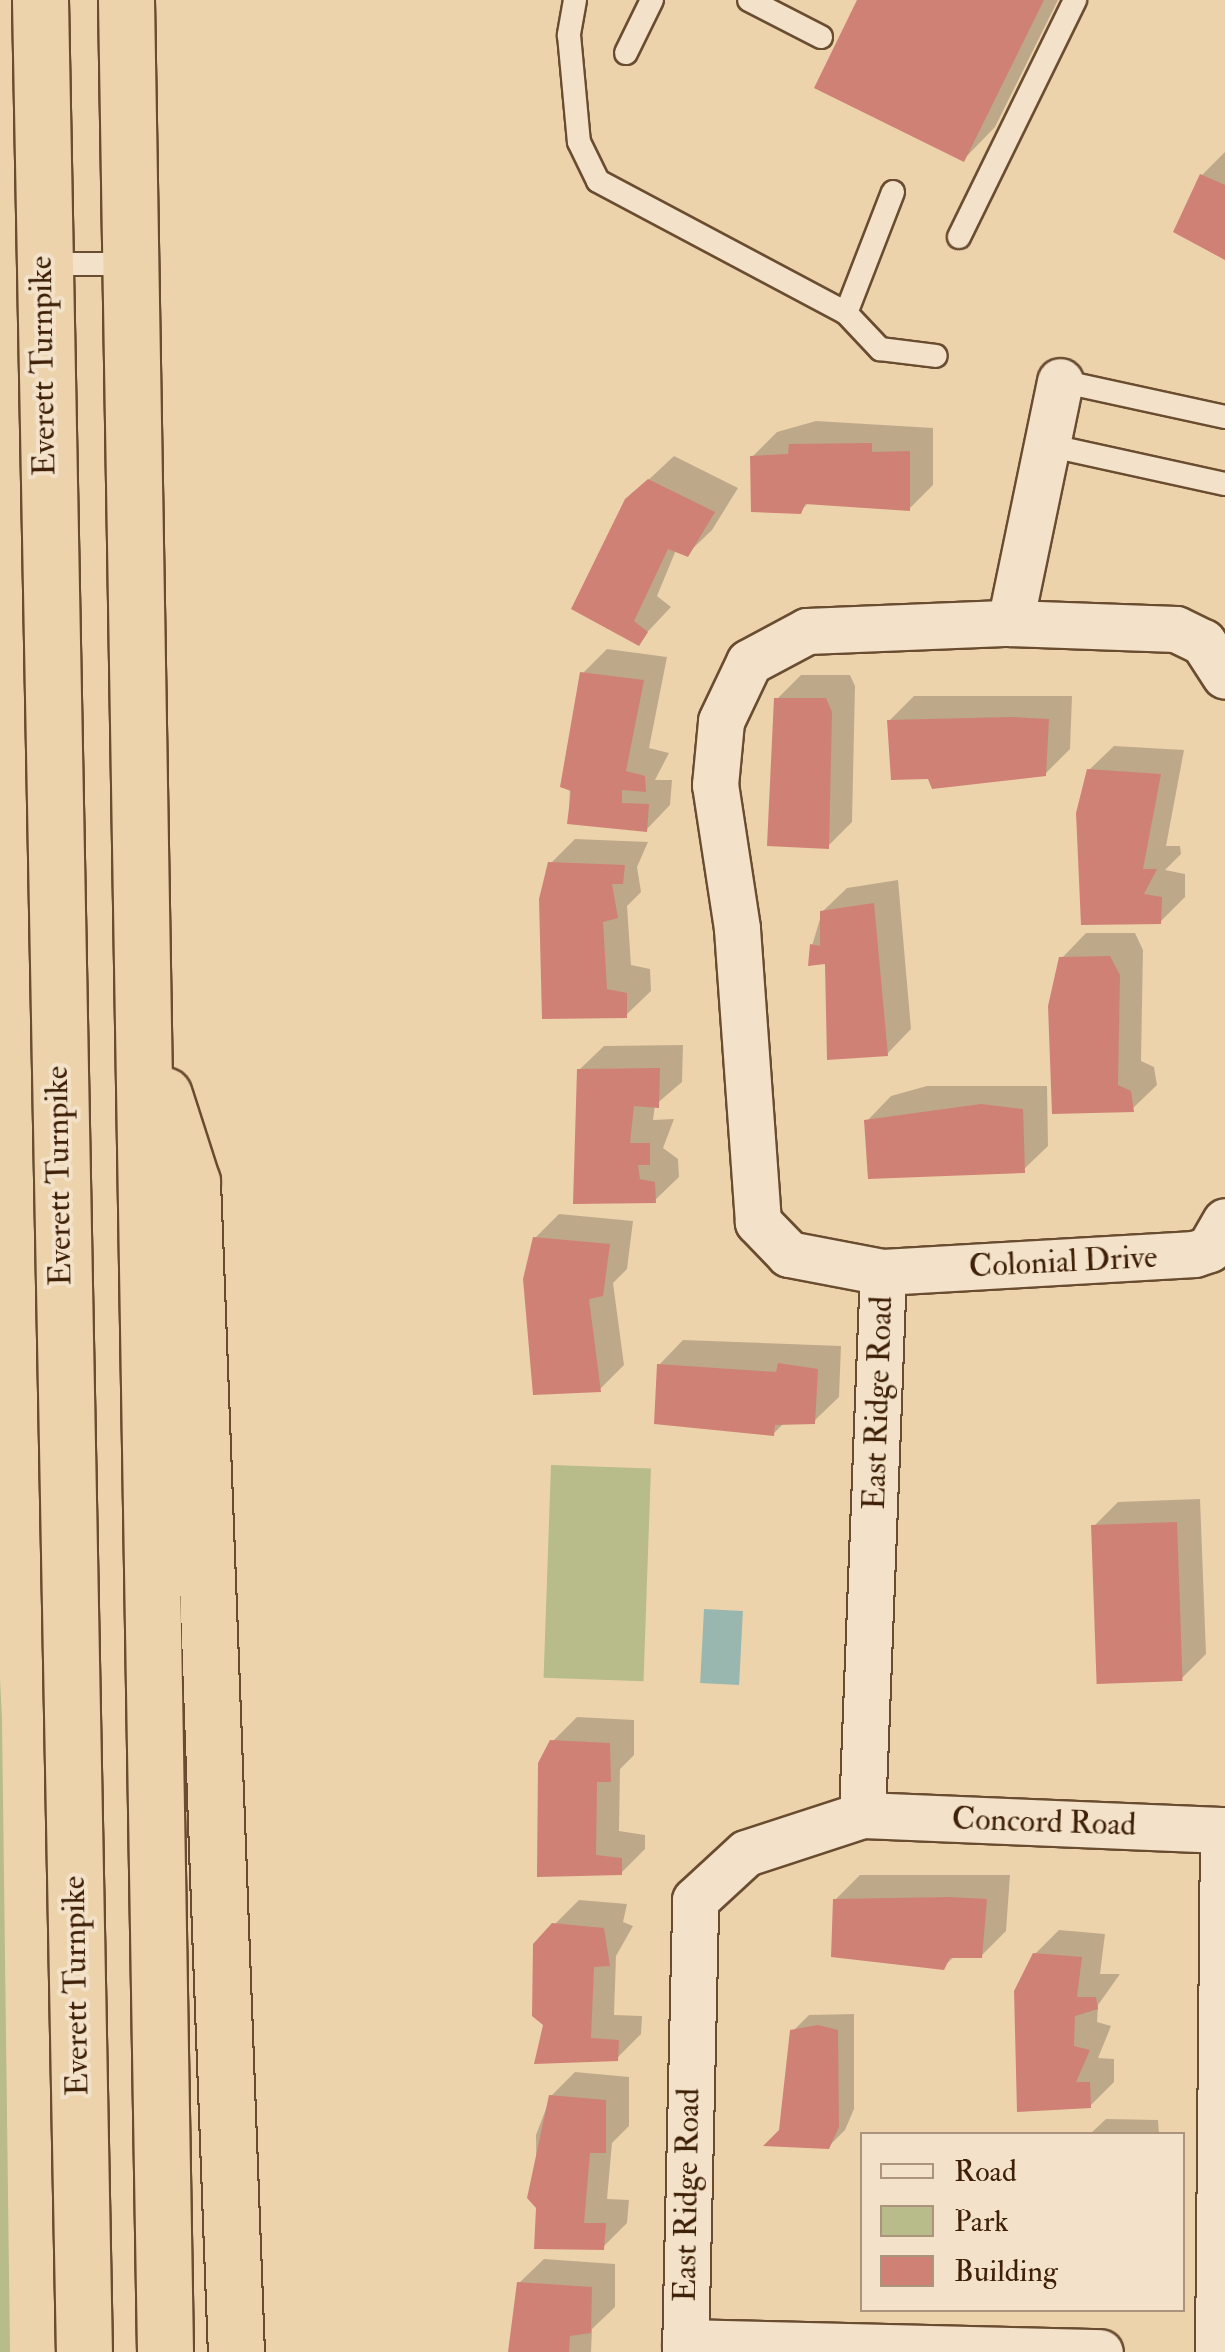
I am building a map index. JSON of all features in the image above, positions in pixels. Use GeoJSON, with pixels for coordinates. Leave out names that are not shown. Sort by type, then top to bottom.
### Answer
{"type":"FeatureCollection","features":[{"type":"Feature","properties":{"kind":"highway","name":"Everett Turnpike"},"geometry":{"type":"LineString","coordinates":[[40,0],[40,264],[84,2352]]}},
{"type":"Feature","properties":{"kind":"highway"},"geometry":{"type":"LineString","coordinates":[[126,0],[165,2352]]}},
{"type":"Feature","properties":{"kind":"highway"},"geometry":{"type":"LineString","coordinates":[[146,1041],[192,1182],[236,2352]]}},
{"type":"Feature","properties":{"kind":"street"},"geometry":{"type":"LineString","coordinates":[[1060,381],[1010,623],[1176,629],[1203,642],[1225,676]]}},
{"type":"Feature","properties":{"kind":"street","name":"East Ridge Road"},"geometry":{"type":"LineString","coordinates":[[685,2347],[695,1900],[746,1854],[862,1815],[884,1272],[789,1254],[758,1222],[736,928],[714,785],[721,721],[749,662],[806,632],[1010,623]]}},
{"type":"Feature","properties":{"kind":"street","name":"Colonial Drive"},"geometry":{"type":"LineString","coordinates":[[884,1272],[1194,1254],[1209,1248],[1225,1221]]}},
{"type":"Feature","properties":{"kind":"street","name":"Concord Road"},"geometry":{"type":"LineString","coordinates":[[862,1815],[1224,1830]]}},
{"type":"Feature","properties":{"kind":"street"},"geometry":{"type":"LineString","coordinates":[[1218,2352],[1224,1830]]}},
{"type":"Feature","properties":{"kind":"street"},"geometry":{"type":"LineString","coordinates":[[685,2347],[1100,2352]]}},
{"type":"Feature","properties":{"kind":"lane"},"geometry":{"type":"LineString","coordinates":[[575,0],[568,34],[579,142],[598,182],[846,313],[880,349],[936,356]]}},
{"type":"Feature","properties":{"kind":"lane"},"geometry":{"type":"LineString","coordinates":[[626,54],[652,0]]}},
{"type":"Feature","properties":{"kind":"lane"},"geometry":{"type":"LineString","coordinates":[[749,0],[821,37]]}},
{"type":"Feature","properties":{"kind":"lane"},"geometry":{"type":"LineString","coordinates":[[958,237],[1075,0]]}},
{"type":"Feature","properties":{"kind":"lane"},"geometry":{"type":"LineString","coordinates":[[846,313],[893,192]]}},
{"type":"Feature","properties":{"kind":"lane"},"geometry":{"type":"LineString","coordinates":[[40,264],[129,264]]}},
{"type":"Feature","properties":{"kind":"lane"},"geometry":{"type":"LineString","coordinates":[[1060,381],[1225,417]]}},
{"type":"Feature","properties":{"kind":"lane"},"geometry":{"type":"LineString","coordinates":[[1047,444],[1225,484]]}},
{"type":"Feature","properties":{"kind":"green space"},"geometry":{"type":"Polygon","coordinates":[[[551,1465],[651,1468],[644,1681],[544,1678],[551,1465]]]}},
{"type":"Feature","properties":{"kind":"green space"},"geometry":{"type":"Polygon","coordinates":[[[0,1678],[2,1719],[10,2352],[0,2352],[0,1678]]]}},
{"type":"Feature","properties":{"kind":"water"},"geometry":{"type":"Polygon","coordinates":[[[704,1609],[743,1611],[739,1685],[700,1683],[704,1609]]]}},
{"type":"Feature","properties":{"kind":"building"},"geometry":{"type":"Polygon","coordinates":[[[857,0],[1044,0],[964,162],[814,88],[857,0]]]}},
{"type":"Feature","properties":{"kind":"building"},"geometry":{"type":"Polygon","coordinates":[[[1200,174],[1225,185],[1225,260],[1173,232],[1200,174]]]}},
{"type":"Feature","properties":{"kind":"building"},"geometry":{"type":"Polygon","coordinates":[[[872,443],[872,452],[910,451],[910,511],[805,504],[801,514],[751,512],[750,456],[788,454],[789,444],[872,443]]]}},
{"type":"Feature","properties":{"kind":"building"},"geometry":{"type":"Polygon","coordinates":[[[648,479],[715,512],[688,557],[668,549],[634,621],[648,632],[639,646],[571,609],[625,499],[648,479]]]}},
{"type":"Feature","properties":{"kind":"building"},"geometry":{"type":"Polygon","coordinates":[[[580,672],[644,680],[626,771],[645,776],[646,792],[622,790],[622,803],[649,804],[647,832],[567,824],[571,791],[560,787],[580,672]]]}},
{"type":"Feature","properties":{"kind":"building"},"geometry":{"type":"Polygon","coordinates":[[[774,698],[826,698],[832,712],[829,849],[767,846],[774,698]]]}},
{"type":"Feature","properties":{"kind":"building"},"geometry":{"type":"Polygon","coordinates":[[[1049,719],[1046,776],[932,789],[928,779],[891,780],[887,720],[1049,719]]]}},
{"type":"Feature","properties":{"kind":"building"},"geometry":{"type":"Polygon","coordinates":[[[1087,769],[1161,774],[1143,869],[1157,869],[1144,894],[1162,897],[1161,924],[1081,925],[1076,813],[1087,769]]]}},
{"type":"Feature","properties":{"kind":"building"},"geometry":{"type":"Polygon","coordinates":[[[548,862],[625,865],[623,884],[612,884],[618,918],[603,922],[607,989],[627,993],[627,1018],[542,1019],[539,899],[548,862]]]}},
{"type":"Feature","properties":{"kind":"building"},"geometry":{"type":"Polygon","coordinates":[[[874,903],[888,1056],[827,1060],[825,964],[808,966],[810,944],[820,946],[820,911],[874,903]]]}},
{"type":"Feature","properties":{"kind":"building"},"geometry":{"type":"Polygon","coordinates":[[[1110,956],[1120,975],[1118,1085],[1131,1091],[1134,1112],[1052,1114],[1048,1006],[1059,957],[1110,956]]]}},
{"type":"Feature","properties":{"kind":"building"},"geometry":{"type":"Polygon","coordinates":[[[660,1068],[659,1108],[634,1106],[630,1143],[650,1143],[650,1165],[638,1165],[640,1179],[655,1182],[656,1203],[573,1204],[577,1069],[660,1068]]]}},
{"type":"Feature","properties":{"kind":"building"},"geometry":{"type":"Polygon","coordinates":[[[981,1104],[1023,1109],[1025,1173],[868,1179],[864,1120],[981,1104]]]}},
{"type":"Feature","properties":{"kind":"building"},"geometry":{"type":"Polygon","coordinates":[[[533,1237],[610,1244],[603,1296],[589,1299],[601,1392],[533,1395],[523,1279],[533,1237]]]}},
{"type":"Feature","properties":{"kind":"building"},"geometry":{"type":"Polygon","coordinates":[[[778,1363],[818,1369],[815,1424],[775,1425],[774,1436],[654,1424],[657,1364],[776,1372],[778,1363]]]}},
{"type":"Feature","properties":{"kind":"building"},"geometry":{"type":"Polygon","coordinates":[[[1177,1522],[1183,1681],[1097,1684],[1091,1525],[1177,1522]]]}},
{"type":"Feature","properties":{"kind":"building"},"geometry":{"type":"Polygon","coordinates":[[[550,1740],[610,1743],[611,1782],[597,1782],[596,1855],[622,1858],[622,1875],[537,1877],[538,1763],[550,1740]]]}},
{"type":"Feature","properties":{"kind":"building"},"geometry":{"type":"Polygon","coordinates":[[[833,1899],[987,1899],[982,1958],[950,1958],[944,1970],[831,1957],[833,1899]]]}},
{"type":"Feature","properties":{"kind":"building"},"geometry":{"type":"Polygon","coordinates":[[[552,1923],[604,1928],[610,1966],[594,1967],[591,2038],[619,2040],[618,2061],[534,2064],[543,2025],[532,2016],[533,1944],[552,1923]]]}},
{"type":"Feature","properties":{"kind":"building"},"geometry":{"type":"Polygon","coordinates":[[[1033,1953],[1082,1957],[1077,1997],[1096,1997],[1098,2009],[1075,2016],[1074,2046],[1090,2050],[1076,2082],[1090,2082],[1091,2108],[1017,2112],[1014,1991],[1033,1953]]]}},
{"type":"Feature","properties":{"kind":"building"},"geometry":{"type":"Polygon","coordinates":[[[818,2025],[838,2030],[839,2127],[829,2149],[763,2146],[779,2130],[790,2030],[818,2025]]]}},
{"type":"Feature","properties":{"kind":"building"},"geometry":{"type":"Polygon","coordinates":[[[549,2095],[606,2100],[606,2153],[590,2153],[584,2223],[606,2223],[604,2250],[534,2249],[536,2208],[527,2198],[549,2095]]]}},
{"type":"Feature","properties":{"kind":"building"},"geometry":{"type":"Polygon","coordinates":[[[517,2282],[592,2287],[591,2333],[570,2336],[569,2352],[508,2352],[517,2282]]]}}]}
